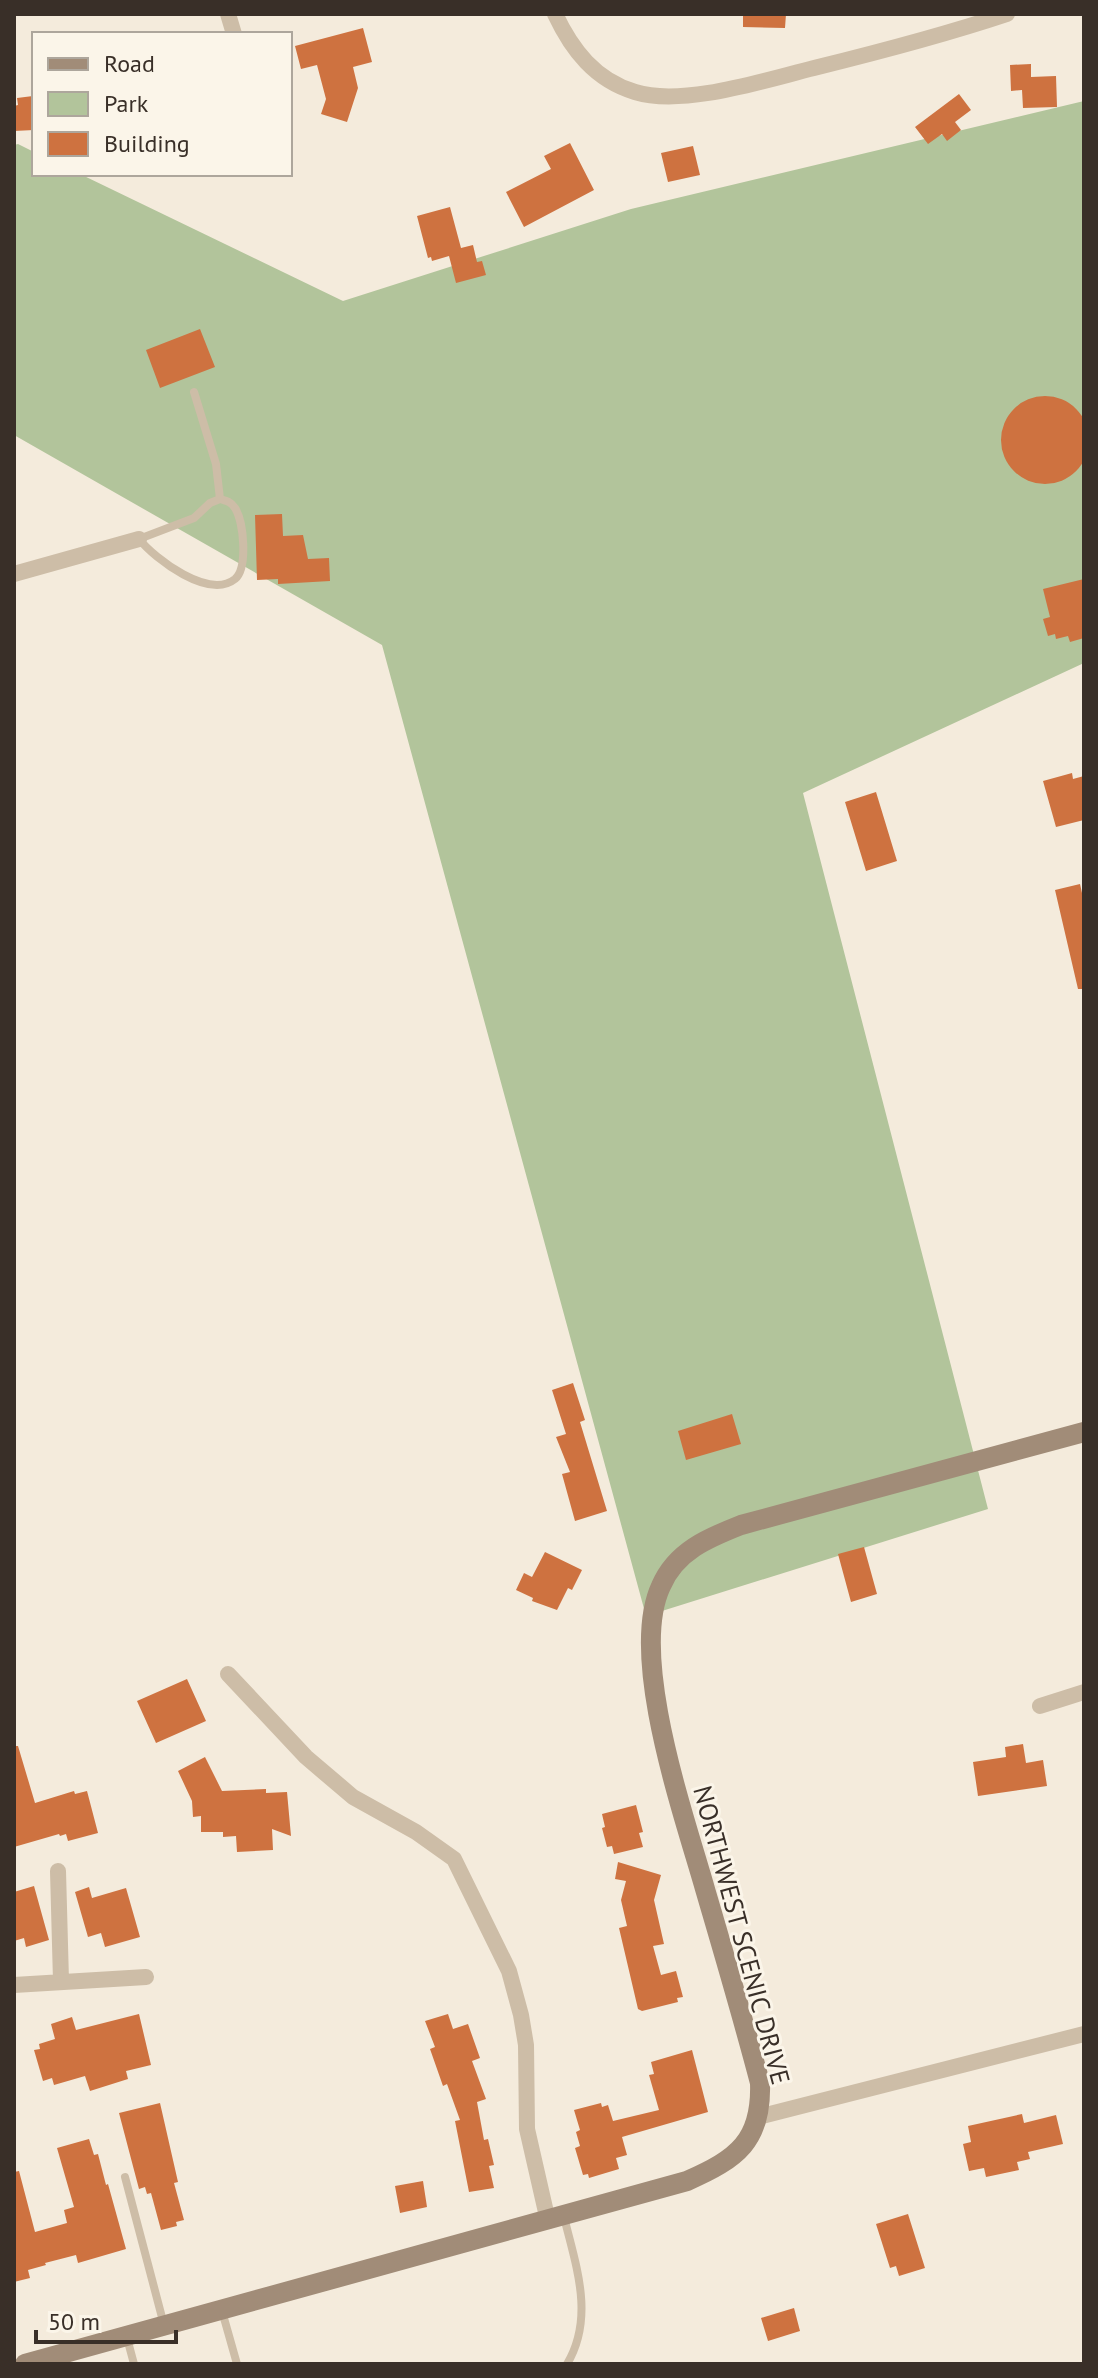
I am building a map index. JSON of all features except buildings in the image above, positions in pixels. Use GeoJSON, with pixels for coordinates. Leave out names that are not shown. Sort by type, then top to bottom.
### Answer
{"type":"FeatureCollection","features":[{"type":"Feature","properties":{"kind":"street"},"geometry":{"type":"LineString","coordinates":[[555,14],[582,60],[605,78],[632,92],[664,97],[742,86],[890,49],[1007,14]]}},
{"type":"Feature","properties":{"kind":"street"},"geometry":{"type":"LineString","coordinates":[[14,574],[139,539]]}},
{"type":"Feature","properties":{"kind":"street","name":"NORTHWEST SCENIC DRIVE"},"geometry":{"type":"LineString","coordinates":[[25,2364],[687,2181],[728,2160],[745,2146],[755,2128],[761,2106],[760,2083],[667,1755],[650,1638],[660,1586],[686,1552],[706,1539],[741,1525],[1084,1432]]}},
{"type":"Feature","properties":{"kind":"street"},"geometry":{"type":"LineString","coordinates":[[228,1674],[306,1757],[353,1797],[416,1832],[454,1859],[509,1971],[526,2045],[527,2129],[556,2218]]}},
{"type":"Feature","properties":{"kind":"street"},"geometry":{"type":"LineString","coordinates":[[1040,1706],[1084,1692]]}},
{"type":"Feature","properties":{"kind":"street"},"geometry":{"type":"LineString","coordinates":[[58,1871],[61,1981]]}},
{"type":"Feature","properties":{"kind":"street"},"geometry":{"type":"LineString","coordinates":[[14,1985],[146,1977]]}},
{"type":"Feature","properties":{"kind":"street"},"geometry":{"type":"LineString","coordinates":[[758,2117],[1084,2034]]}},
{"type":"Feature","properties":{"kind":"lane"},"geometry":{"type":"LineString","coordinates":[[194,392],[216,464],[220,499]]}},
{"type":"Feature","properties":{"kind":"lane"},"geometry":{"type":"LineString","coordinates":[[220,499],[229,501],[238,514],[244,551],[238,576],[232,581],[215,584],[179,573],[151,555],[139,539],[194,518],[210,503],[220,499]]}},
{"type":"Feature","properties":{"kind":"lane"},"geometry":{"type":"LineString","coordinates":[[125,2177],[164,2326]]}},
{"type":"Feature","properties":{"kind":"lane"},"geometry":{"type":"LineString","coordinates":[[556,2218],[583,2305],[577,2345],[567,2364]]}},
{"type":"Feature","properties":{"kind":"lane"},"geometry":{"type":"LineString","coordinates":[[222,2310],[237,2364]]}},
{"type":"Feature","properties":{"kind":"lane"},"geometry":{"type":"LineString","coordinates":[[127,2336],[134,2364]]}},
{"type":"Feature","properties":{"kind":"green space"},"geometry":{"type":"Polygon","coordinates":[[[1084,101],[1084,663],[803,793],[988,1509],[646,1616],[382,645],[14,435],[14,145],[32,151],[32,176],[84,176],[343,301],[631,209],[1084,101]]]}}]}
